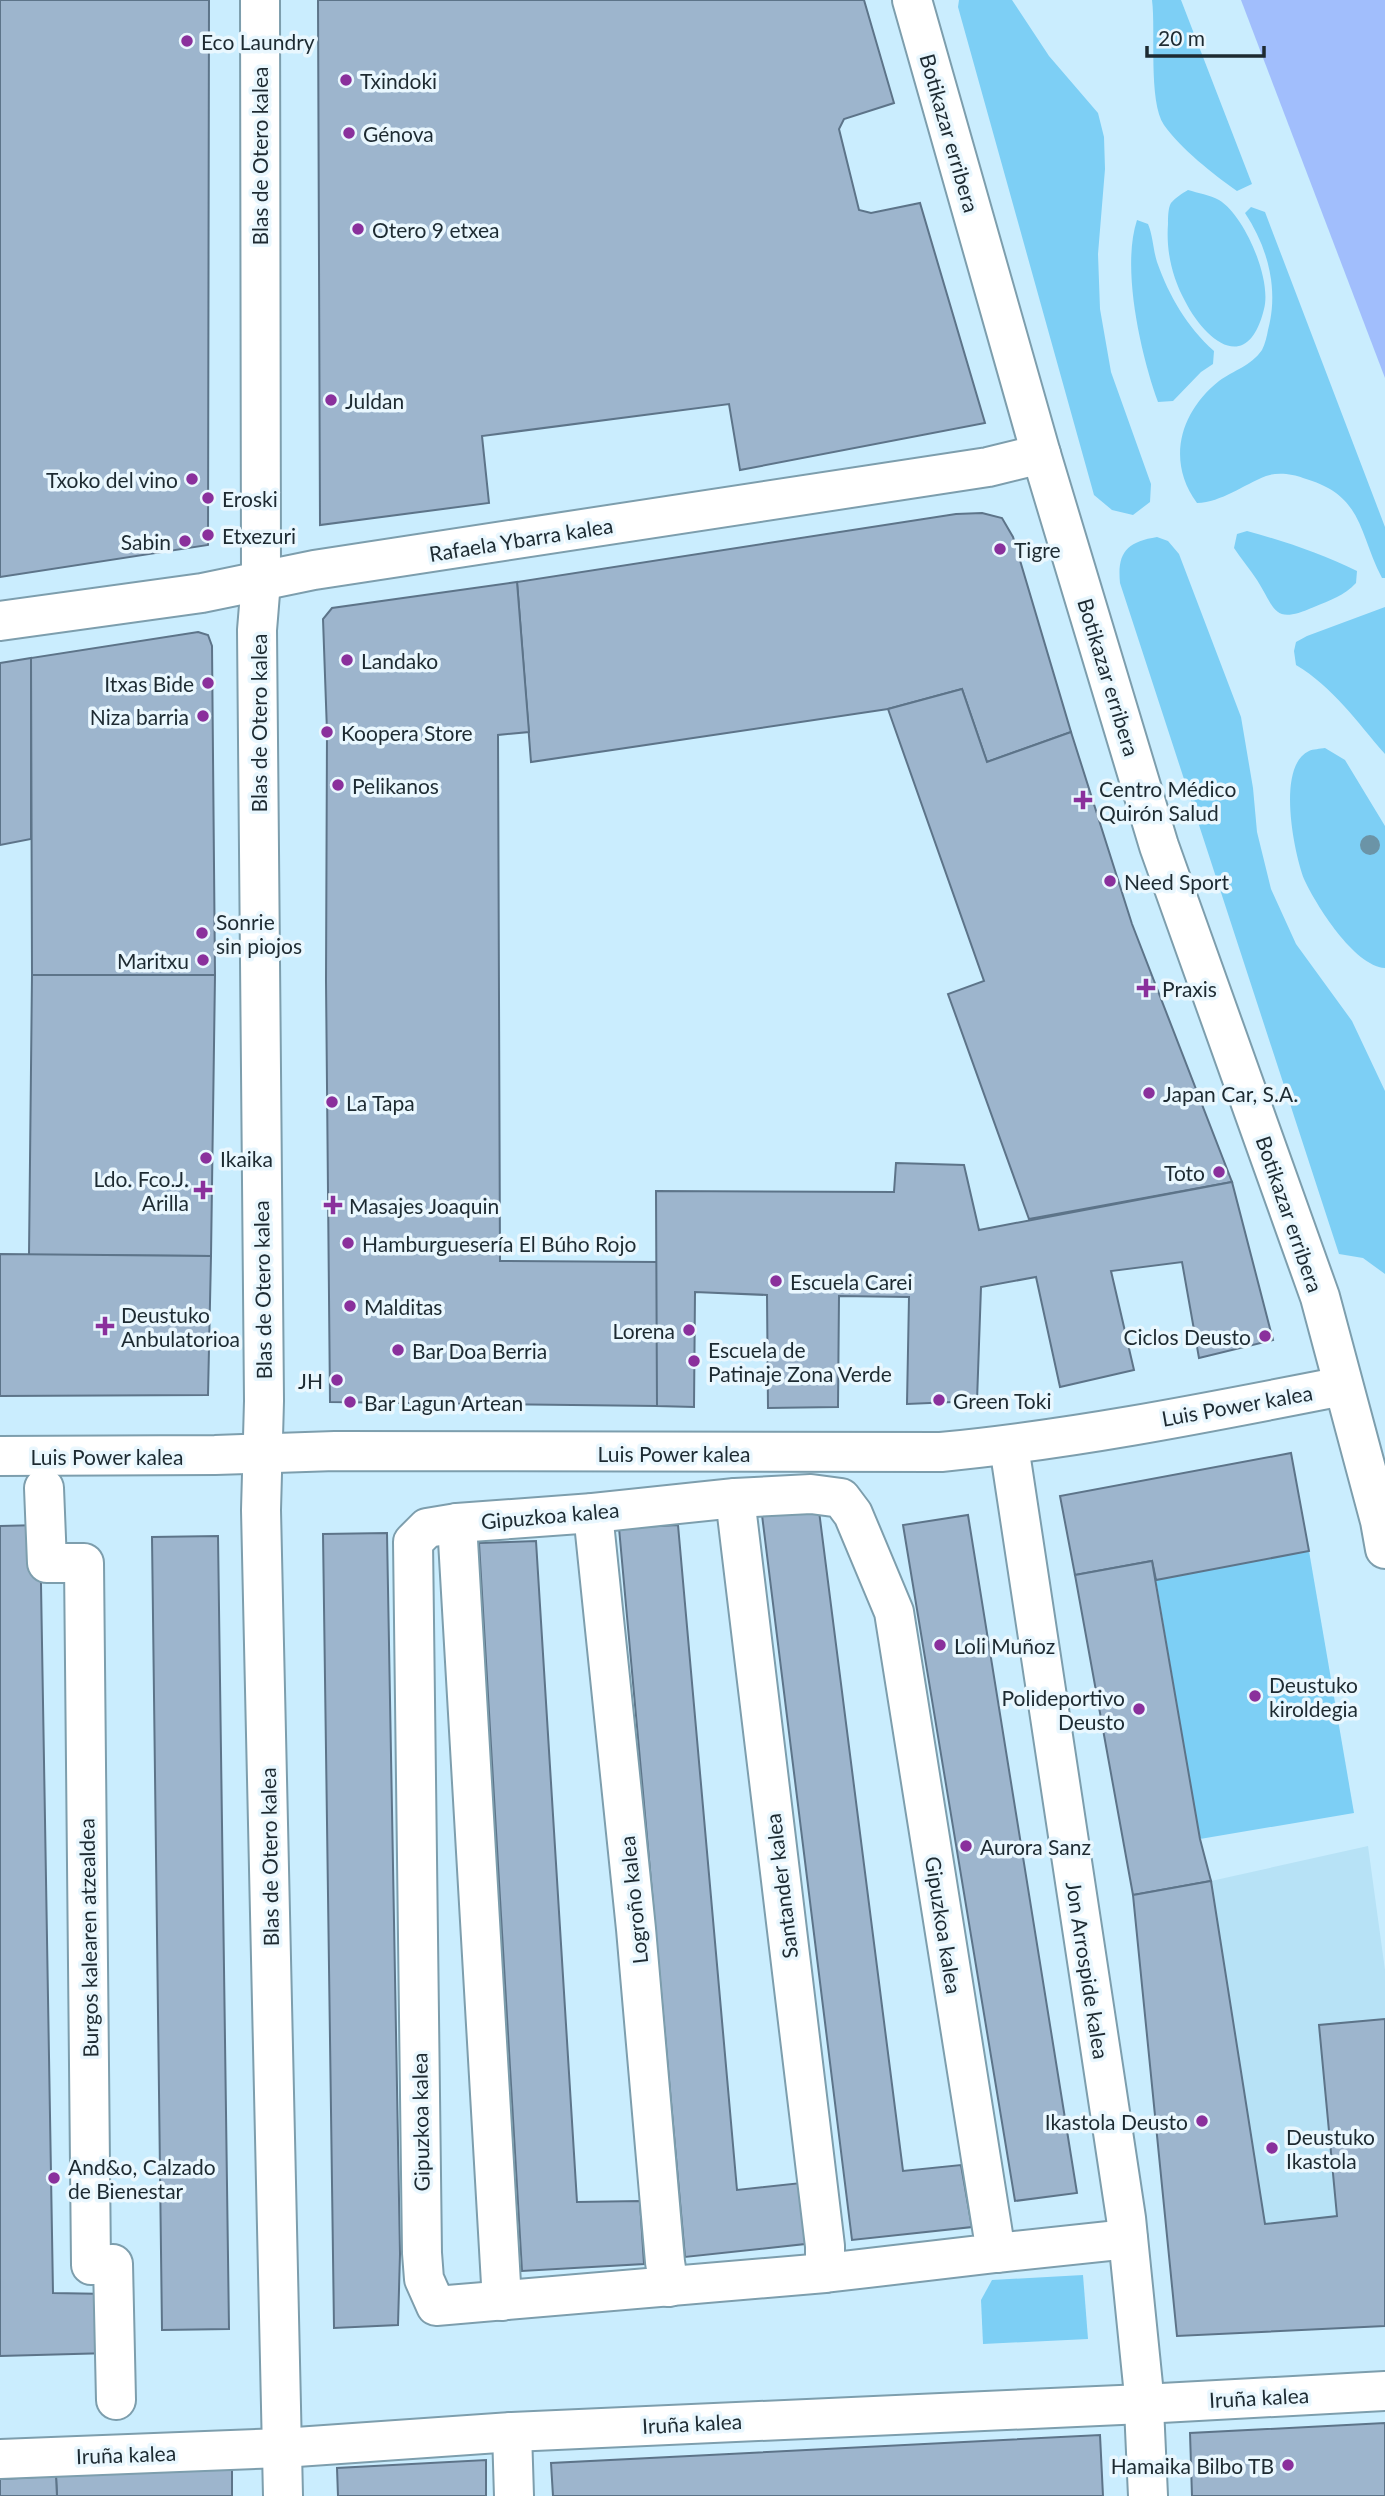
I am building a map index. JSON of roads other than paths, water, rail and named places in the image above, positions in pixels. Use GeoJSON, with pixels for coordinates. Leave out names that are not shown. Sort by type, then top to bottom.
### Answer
{"type":"FeatureCollection","features":[{"type":"Feature","properties":{"kind":"street","name":"Blas de Otero kalea"},"geometry":{"type":"LineString","coordinates":[[260,0],[261,581],[257,644],[262,1524],[283,2496]]}},
{"type":"Feature","properties":{"kind":"street","name":"Botikazar erribera"},"geometry":{"type":"LineString","coordinates":[[912,0],[1041,454],[1159,846],[1320,1297],[1380,1521],[1385,1549]]}},
{"type":"Feature","properties":{"kind":"street","name":"Rafaela Ybarra kalea"},"geometry":{"type":"LineString","coordinates":[[0,621],[202,593],[314,570],[988,467],[1041,454]]}},
{"type":"Feature","properties":{"kind":"street","name":"Luis Power kalea"},"geometry":{"type":"LineString","coordinates":[[0,1456],[215,1455],[262,1452],[941,1452],[1009,1446],[1343,1386]]}},
{"type":"Feature","properties":{"kind":"street","name":"Jon Arrospide kalea"},"geometry":{"type":"LineString","coordinates":[[1009,1446],[1128,2239],[1143,2404],[1148,2496]]}},
{"type":"Feature","properties":{"kind":"street","name":"Burgos kalearen atzealdea"},"geometry":{"type":"LineString","coordinates":[[44,1488],[47,1563],[84,1563],[91,2265],[113,2264],[117,2400]]}},
{"type":"Feature","properties":{"kind":"street","name":"Gipuzkoa kalea"},"geometry":{"type":"LineString","coordinates":[[811,1494],[841,1498],[853,1514],[894,1612],[996,2253],[825,2273],[436,2306],[424,2279],[422,2253],[413,1542],[427,1528],[457,1523],[593,1513],[735,1498],[811,1494]]}},
{"type":"Feature","properties":{"kind":"street","name":"Santander kalea"},"geometry":{"type":"LineString","coordinates":[[735,1498],[825,2246],[825,2273]]}},
{"type":"Feature","properties":{"kind":"street","name":"Logroño kalea"},"geometry":{"type":"LineString","coordinates":[[593,1513],[636,1929],[664,2262],[669,2287]]}},
{"type":"Feature","properties":{"kind":"street","name":"Gipuzkoa kalea"},"geometry":{"type":"LineString","coordinates":[[457,1523],[502,2301]]}},
{"type":"Feature","properties":{"kind":"street"},"geometry":{"type":"LineString","coordinates":[[996,2253],[1128,2239]]}},
{"type":"Feature","properties":{"kind":"street","name":"Iruña kalea"},"geometry":{"type":"LineString","coordinates":[[0,2459],[282,2448],[512,2432],[1385,2391]]}},
{"type":"Feature","properties":{"kind":"street"},"geometry":{"type":"LineString","coordinates":[[512,2432],[514,2496]]}},
{"type":"Feature","properties":{"kind":"place","name":"Eco Laundry"},"geometry":{"type":"Point","coordinates":[187,41]}},
{"type":"Feature","properties":{"kind":"place","name":"Txindoki"},"geometry":{"type":"Point","coordinates":[346,80]}},
{"type":"Feature","properties":{"kind":"place","name":"Génova"},"geometry":{"type":"Point","coordinates":[349,133]}},
{"type":"Feature","properties":{"kind":"place","name":"Otero 9 etxea"},"geometry":{"type":"Point","coordinates":[358,229]}},
{"type":"Feature","properties":{"kind":"place","name":"Juldan"},"geometry":{"type":"Point","coordinates":[331,400]}},
{"type":"Feature","properties":{"kind":"place","name":"Txoko del vino"},"geometry":{"type":"Point","coordinates":[192,479]}},
{"type":"Feature","properties":{"kind":"place","name":"Eroski"},"geometry":{"type":"Point","coordinates":[208,498]}},
{"type":"Feature","properties":{"kind":"place","name":"Etxezuri"},"geometry":{"type":"Point","coordinates":[208,535]}},
{"type":"Feature","properties":{"kind":"place","name":"Sabin"},"geometry":{"type":"Point","coordinates":[185,541]}},
{"type":"Feature","properties":{"kind":"place","name":"Tigre"},"geometry":{"type":"Point","coordinates":[1000,549]}},
{"type":"Feature","properties":{"kind":"place","name":"Landako"},"geometry":{"type":"Point","coordinates":[347,660]}},
{"type":"Feature","properties":{"kind":"place","name":"Itxas Bide"},"geometry":{"type":"Point","coordinates":[208,683]}},
{"type":"Feature","properties":{"kind":"place","name":"Niza barria"},"geometry":{"type":"Point","coordinates":[203,716]}},
{"type":"Feature","properties":{"kind":"place","name":"Koopera Store"},"geometry":{"type":"Point","coordinates":[327,732]}},
{"type":"Feature","properties":{"kind":"place","name":"Pelikanos"},"geometry":{"type":"Point","coordinates":[338,785]}},
{"type":"Feature","properties":{"kind":"place","name":"Centro Médico Quirón Salud"},"geometry":{"type":"Point","coordinates":[1083,800]}},
{"type":"Feature","properties":{"kind":"place","name":"Need Sport"},"geometry":{"type":"Point","coordinates":[1110,881]}},
{"type":"Feature","properties":{"kind":"place","name":"Sonrie sin piojos"},"geometry":{"type":"Point","coordinates":[202,933]}},
{"type":"Feature","properties":{"kind":"place","name":"Maritxu"},"geometry":{"type":"Point","coordinates":[203,960]}},
{"type":"Feature","properties":{"kind":"place","name":"Praxis"},"geometry":{"type":"Point","coordinates":[1146,988]}},
{"type":"Feature","properties":{"kind":"place","name":"Japan Car, S.A."},"geometry":{"type":"Point","coordinates":[1149,1093]}},
{"type":"Feature","properties":{"kind":"place","name":"La Tapa"},"geometry":{"type":"Point","coordinates":[332,1102]}},
{"type":"Feature","properties":{"kind":"place","name":"Ikaika"},"geometry":{"type":"Point","coordinates":[206,1158]}},
{"type":"Feature","properties":{"kind":"place","name":"Toto"},"geometry":{"type":"Point","coordinates":[1219,1172]}},
{"type":"Feature","properties":{"kind":"place","name":"Ldo. Fco.J. Arilla"},"geometry":{"type":"Point","coordinates":[203,1190]}},
{"type":"Feature","properties":{"kind":"place","name":"Masajes Joaquin"},"geometry":{"type":"Point","coordinates":[333,1205]}},
{"type":"Feature","properties":{"kind":"place","name":"Hamburguesería El Búho Rojo"},"geometry":{"type":"Point","coordinates":[348,1243]}},
{"type":"Feature","properties":{"kind":"place","name":"Escuela Carei"},"geometry":{"type":"Point","coordinates":[776,1281]}},
{"type":"Feature","properties":{"kind":"place","name":"Malditas"},"geometry":{"type":"Point","coordinates":[350,1306]}},
{"type":"Feature","properties":{"kind":"place","name":"Deustuko Anbulatorioa"},"geometry":{"type":"Point","coordinates":[105,1326]}},
{"type":"Feature","properties":{"kind":"place","name":"Lorena"},"geometry":{"type":"Point","coordinates":[689,1330]}},
{"type":"Feature","properties":{"kind":"place","name":"Ciclos Deusto"},"geometry":{"type":"Point","coordinates":[1265,1336]}},
{"type":"Feature","properties":{"kind":"place","name":"Bar Doa Berria"},"geometry":{"type":"Point","coordinates":[398,1350]}},
{"type":"Feature","properties":{"kind":"place","name":"Escuela de Patinaje Zona Verde"},"geometry":{"type":"Point","coordinates":[694,1361]}},
{"type":"Feature","properties":{"kind":"place","name":"JH"},"geometry":{"type":"Point","coordinates":[337,1380]}},
{"type":"Feature","properties":{"kind":"place","name":"Green Toki"},"geometry":{"type":"Point","coordinates":[939,1400]}},
{"type":"Feature","properties":{"kind":"place","name":"Bar Lagun Artean"},"geometry":{"type":"Point","coordinates":[350,1402]}},
{"type":"Feature","properties":{"kind":"place","name":"Loli Muñoz"},"geometry":{"type":"Point","coordinates":[940,1645]}},
{"type":"Feature","properties":{"kind":"place","name":"Deustuko kiroldegia"},"geometry":{"type":"Point","coordinates":[1255,1696]}},
{"type":"Feature","properties":{"kind":"place","name":"Polideportivo Deusto"},"geometry":{"type":"Point","coordinates":[1139,1709]}},
{"type":"Feature","properties":{"kind":"place","name":"Aurora Sanz"},"geometry":{"type":"Point","coordinates":[966,1846]}},
{"type":"Feature","properties":{"kind":"place","name":"Ikastola Deusto"},"geometry":{"type":"Point","coordinates":[1202,2121]}},
{"type":"Feature","properties":{"kind":"place","name":"Deustuko Ikastola"},"geometry":{"type":"Point","coordinates":[1272,2148]}},
{"type":"Feature","properties":{"kind":"place","name":"And&o, Calzado de Bienestar"},"geometry":{"type":"Point","coordinates":[54,2178]}},
{"type":"Feature","properties":{"kind":"place","name":"Hamaika Bilbo TB"},"geometry":{"type":"Point","coordinates":[1288,2465]}}]}
